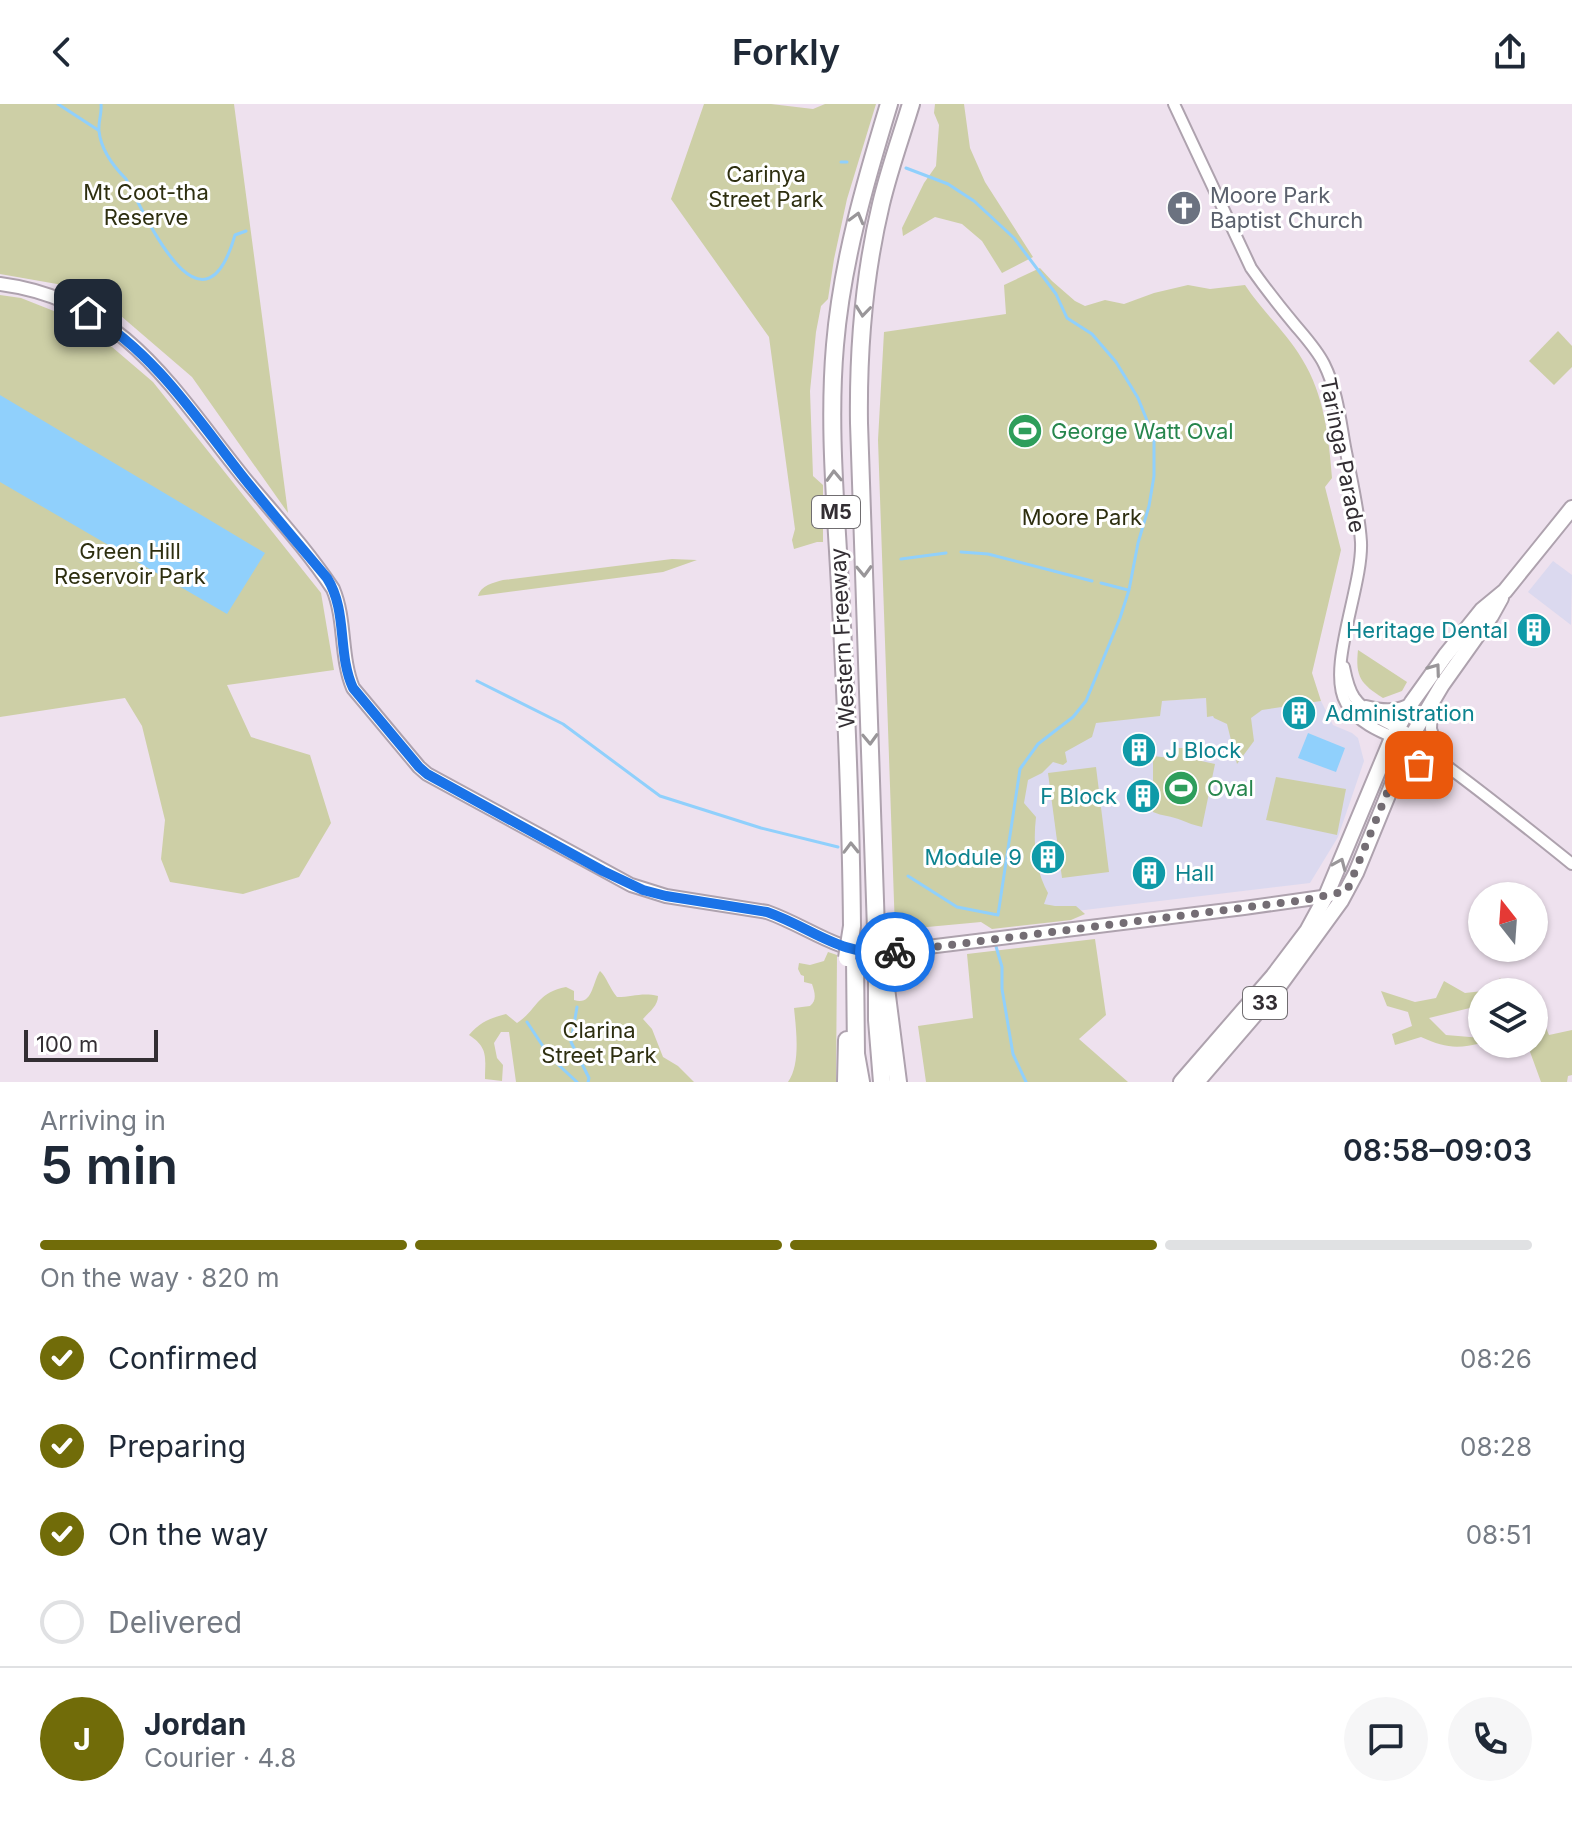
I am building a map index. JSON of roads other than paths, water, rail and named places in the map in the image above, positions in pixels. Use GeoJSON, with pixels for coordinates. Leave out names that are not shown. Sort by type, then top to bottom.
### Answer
{"type":"FeatureCollection","features":[{"type":"Feature","properties":{"kind":"highway","name":"Western Freeway"},"geometry":{"type":"LineString","coordinates":[[861,1082],[851,975],[848,742],[834,475],[833,378],[845,266],[889,104]]}},
{"type":"Feature","properties":{"kind":"highway","name":"Western Freeway"},"geometry":{"type":"LineString","coordinates":[[882,1082],[876,992],[859,423],[860,346],[880,207],[911,104]]}},
{"type":"Feature","properties":{"kind":"highway","name":"33"},"geometry":{"type":"LineString","coordinates":[[1197,1082],[1277,989],[1328,921],[1347,891],[1410,740],[1434,697],[1505,591],[1572,508]]}},
{"type":"Feature","properties":{"kind":"highway","name":"33"},"geometry":{"type":"LineString","coordinates":[[1181,1082],[1287,959],[1307,931],[1326,896],[1395,733],[1412,702],[1482,610],[1505,591]]}},
{"type":"Feature","properties":{"kind":"highway"},"geometry":{"type":"LineString","coordinates":[[877,974],[886,988],[898,1082]]}},
{"type":"Feature","properties":{"kind":"highway"},"geometry":{"type":"LineString","coordinates":[[846,1082],[851,975]]}},
{"type":"Feature","properties":{"kind":"main road"},"geometry":{"type":"LineString","coordinates":[[0,284],[36,292],[111,326],[146,356],[174,388],[333,589],[353,688],[419,767],[440,782],[631,885],[666,896],[767,912],[834,944],[879,953],[1347,891]]}},
{"type":"Feature","properties":{"kind":"street","name":"Taringa Parade"},"geometry":{"type":"LineString","coordinates":[[1174,104],[1251,268],[1314,348],[1335,393],[1359,520],[1361,547],[1339,679],[1345,700],[1360,719],[1395,733]]}},
{"type":"Feature","properties":{"kind":"street","name":"Taringa Parade"},"geometry":{"type":"LineString","coordinates":[[1342,653],[1346,679],[1355,698]]}},
{"type":"Feature","properties":{"kind":"street"},"geometry":{"type":"LineString","coordinates":[[1434,697],[1431,729],[1450,767]]}},
{"type":"Feature","properties":{"kind":"street"},"geometry":{"type":"LineString","coordinates":[[1355,698],[1364,705],[1378,709],[1406,707],[1412,702]]}},
{"type":"Feature","properties":{"kind":"street"},"geometry":{"type":"LineString","coordinates":[[1355,698],[1395,733],[1429,744],[1450,767],[1572,864]]}},
{"type":"Feature","properties":{"kind":"street"},"geometry":{"type":"LineString","coordinates":[[1394,776],[1401,768],[1415,765],[1450,767]]}},
{"type":"Feature","properties":{"kind":"water"},"geometry":{"type":"Polygon","coordinates":[[[0,395],[265,553],[227,614],[0,482],[0,395]]]}},
{"type":"Feature","properties":{"kind":"water"},"geometry":{"type":"Polygon","coordinates":[[[1308,733],[1345,748],[1336,772],[1298,758],[1308,733]]]}},
{"type":"Feature","properties":{"kind":"waterway"},"geometry":{"type":"LineString","coordinates":[[58,104],[98,130]]}},
{"type":"Feature","properties":{"kind":"waterway"},"geometry":{"type":"LineString","coordinates":[[101,104],[99,131],[105,151],[126,179],[161,244],[176,264],[192,277],[207,279],[222,266],[235,235],[246,231]]}},
{"type":"Feature","properties":{"kind":"waterway"},"geometry":{"type":"LineString","coordinates":[[841,162],[847,162]]}},
{"type":"Feature","properties":{"kind":"waterway"},"geometry":{"type":"LineString","coordinates":[[906,168],[948,184],[974,201],[1014,238],[1056,294],[1067,318],[1092,334],[1116,362],[1138,398],[1154,438],[1154,476],[1149,506],[1120,618],[1086,701],[1073,717],[1038,744],[1020,769],[998,915],[957,907],[908,876]]}},
{"type":"Feature","properties":{"kind":"waterway"},"geometry":{"type":"LineString","coordinates":[[961,552],[988,554],[1092,581]]}},
{"type":"Feature","properties":{"kind":"waterway"},"geometry":{"type":"LineString","coordinates":[[901,559],[946,553]]}},
{"type":"Feature","properties":{"kind":"waterway"},"geometry":{"type":"LineString","coordinates":[[1101,583],[1128,590]]}},
{"type":"Feature","properties":{"kind":"waterway"},"geometry":{"type":"LineString","coordinates":[[477,681],[563,724],[660,796],[761,828],[838,847]]}},
{"type":"Feature","properties":{"kind":"waterway"},"geometry":{"type":"LineString","coordinates":[[995,943],[1002,967],[1002,989],[1013,1054],[1026,1082]]}},
{"type":"Feature","properties":{"kind":"waterway"},"geometry":{"type":"LineString","coordinates":[[577,1007],[571,1042],[589,1078],[588,1082]]}},
{"type":"Feature","properties":{"kind":"waterway"},"geometry":{"type":"LineString","coordinates":[[527,1022],[550,1057],[577,1082]]}},
{"type":"Feature","properties":{"kind":"place","name":"Moore Park Baptist Church"},"geometry":{"type":"Point","coordinates":[1184,208]}},
{"type":"Feature","properties":{"kind":"place","name":"George Watt Oval"},"geometry":{"type":"Point","coordinates":[1025,431]}},
{"type":"Feature","properties":{"kind":"place","name":"Heritage Dental"},"geometry":{"type":"Point","coordinates":[1534,630]}},
{"type":"Feature","properties":{"kind":"place","name":"Administration"},"geometry":{"type":"Point","coordinates":[1299,713]}},
{"type":"Feature","properties":{"kind":"place","name":"J Block"},"geometry":{"type":"Point","coordinates":[1139,750]}},
{"type":"Feature","properties":{"kind":"place","name":"Oval"},"geometry":{"type":"Point","coordinates":[1181,788]}},
{"type":"Feature","properties":{"kind":"place","name":"F Block"},"geometry":{"type":"Point","coordinates":[1143,796]}},
{"type":"Feature","properties":{"kind":"place","name":"Module 9"},"geometry":{"type":"Point","coordinates":[1048,857]}},
{"type":"Feature","properties":{"kind":"place","name":"Hall"},"geometry":{"type":"Point","coordinates":[1149,873]}},
{"type":"Feature","properties":{"kind":"park label","name":"Carinya Street Park"},"geometry":{"type":"Point","coordinates":[766,186]}},
{"type":"Feature","properties":{"kind":"park label","name":"Mt Coot-tha Reserve"},"geometry":{"type":"Point","coordinates":[146,204]}},
{"type":"Feature","properties":{"kind":"park label","name":"Moore Park"},"geometry":{"type":"Point","coordinates":[1082,517]}},
{"type":"Feature","properties":{"kind":"park label","name":"Green Hill Reservoir Park"},"geometry":{"type":"Point","coordinates":[130,564]}},
{"type":"Feature","properties":{"kind":"park label","name":"Clarina Street Park"},"geometry":{"type":"Point","coordinates":[599,1042]}}]}
